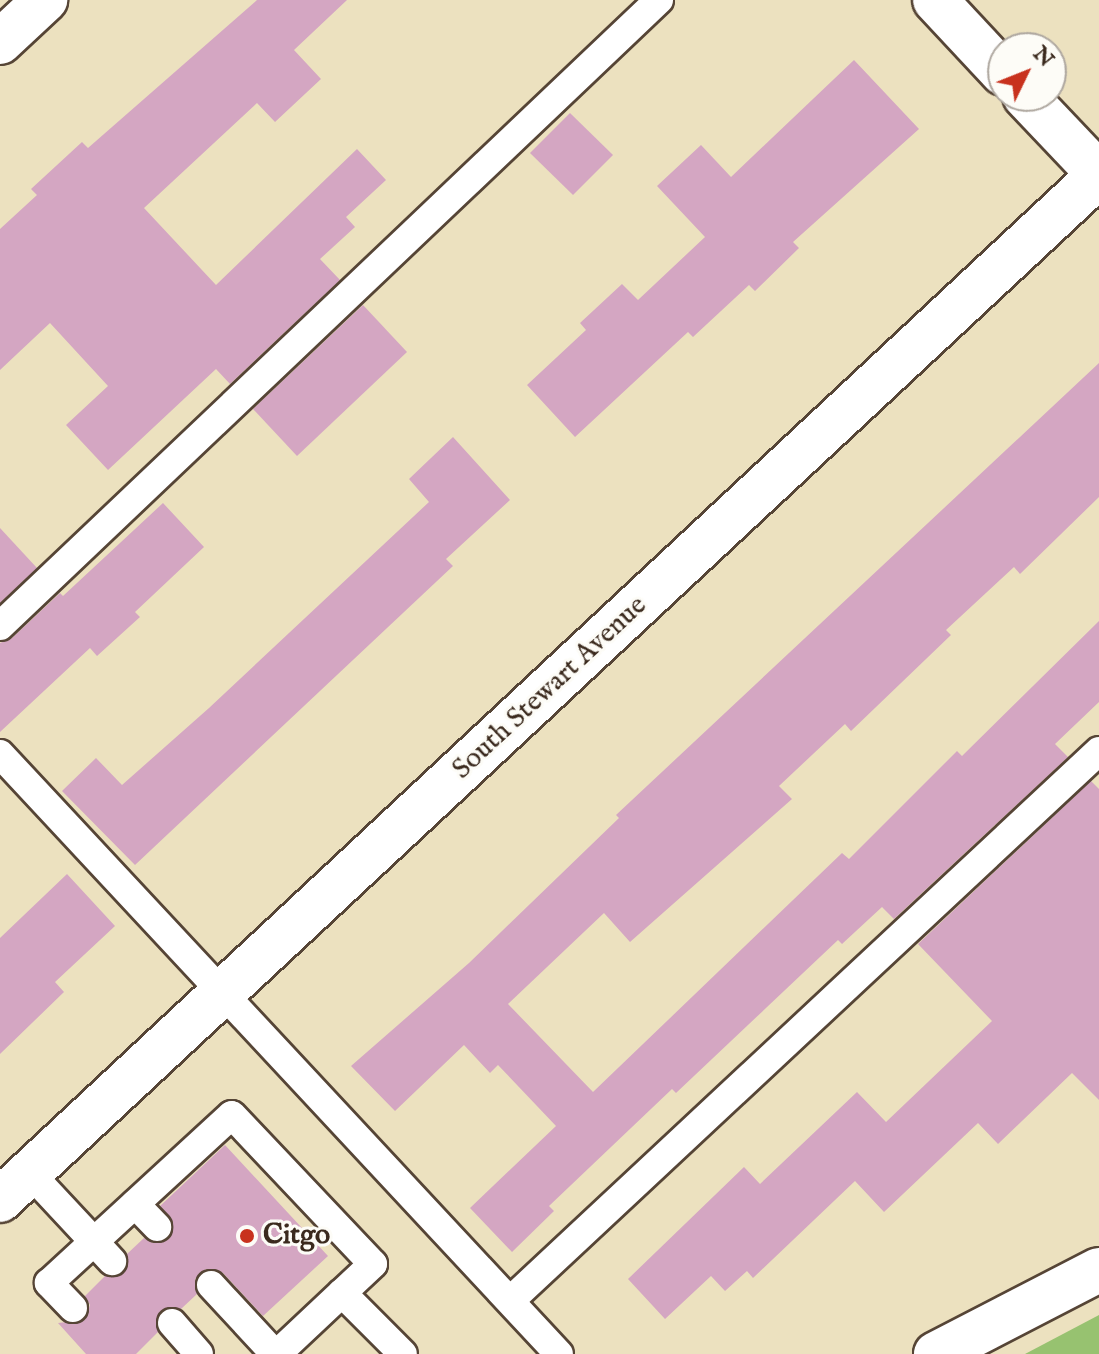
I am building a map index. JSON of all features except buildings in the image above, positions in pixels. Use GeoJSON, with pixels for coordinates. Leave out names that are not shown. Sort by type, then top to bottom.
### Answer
{"type":"FeatureCollection","features":[{"type":"Feature","properties":{"kind":"street"},"geometry":{"type":"LineString","coordinates":[[0,42],[45,0]]}},
{"type":"Feature","properties":{"kind":"street"},"geometry":{"type":"LineString","coordinates":[[935,0],[987,56]]}},
{"type":"Feature","properties":{"kind":"street"},"geometry":{"type":"LineString","coordinates":[[1040,112],[1099,175]]}},
{"type":"Feature","properties":{"kind":"street","name":"South Stewart Avenue"},"geometry":{"type":"LineString","coordinates":[[14,1186],[1099,175]]}},
{"type":"Feature","properties":{"kind":"street"},"geometry":{"type":"LineString","coordinates":[[936,1354],[1099,1270]]}},
{"type":"Feature","properties":{"kind":"lane"},"geometry":{"type":"LineString","coordinates":[[0,626],[659,0]]}},
{"type":"Feature","properties":{"kind":"lane"},"geometry":{"type":"LineString","coordinates":[[512,1299],[1099,751]]}},
{"type":"Feature","properties":{"kind":"lane"},"geometry":{"type":"LineString","coordinates":[[0,754],[512,1299],[559,1354]]}},
{"type":"Feature","properties":{"kind":"lane"},"geometry":{"type":"LineString","coordinates":[[73,1308],[49,1283],[103,1252],[135,1204],[232,1115],[373,1264],[276,1354],[211,1285]]}},
{"type":"Feature","properties":{"kind":"lane"},"geometry":{"type":"LineString","coordinates":[[14,1186],[103,1252]]}},
{"type":"Feature","properties":{"kind":"lane"},"geometry":{"type":"LineString","coordinates":[[135,1204],[157,1227]]}},
{"type":"Feature","properties":{"kind":"lane"},"geometry":{"type":"LineString","coordinates":[[342,1293],[403,1354]]}},
{"type":"Feature","properties":{"kind":"lane"},"geometry":{"type":"LineString","coordinates":[[172,1323],[199,1354]]}},
{"type":"Feature","properties":{"kind":"green space"},"geometry":{"type":"Polygon","coordinates":[[[1099,1315],[1099,1354],[1025,1354],[1099,1315]]]}},
{"type":"Feature","properties":{"kind":"place","name":"Citgo"},"geometry":{"type":"Point","coordinates":[247,1236]}}]}
